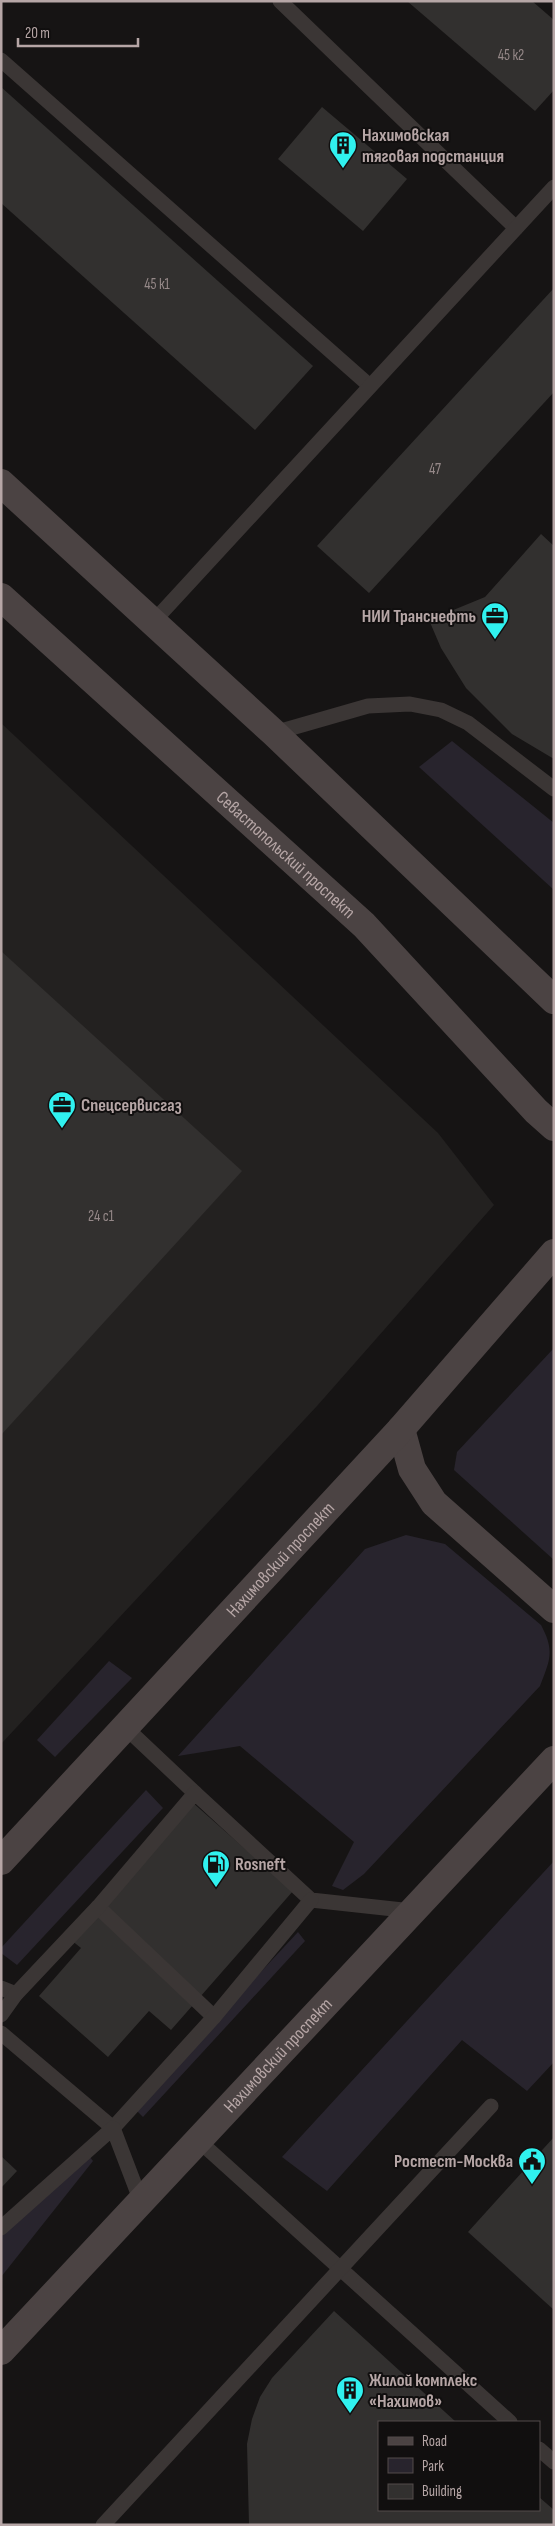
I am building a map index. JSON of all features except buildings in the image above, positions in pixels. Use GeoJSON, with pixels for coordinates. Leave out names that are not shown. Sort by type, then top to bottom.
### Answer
{"type":"FeatureCollection","features":[{"type":"Feature","properties":{"kind":"main road"},"geometry":{"type":"LineString","coordinates":[[1,483],[274,733],[554,1000]]}},
{"type":"Feature","properties":{"kind":"main road","name":"Севастопольский проспект"},"geometry":{"type":"LineString","coordinates":[[1,597],[364,925],[536,1111],[554,1127]]}},
{"type":"Feature","properties":{"kind":"main road","name":"Нахимовский проспект"},"geometry":{"type":"LineString","coordinates":[[1,1861],[401,1429],[554,1253]]}},
{"type":"Feature","properties":{"kind":"main road"},"geometry":{"type":"LineString","coordinates":[[401,1429],[412,1469],[434,1503],[554,1609]]}},
{"type":"Feature","properties":{"kind":"main road","name":"Нахимовский проспект"},"geometry":{"type":"LineString","coordinates":[[1,2351],[142,2204],[554,1760]]}},
{"type":"Feature","properties":{"kind":"lane"},"geometry":{"type":"LineString","coordinates":[[280,1],[516,228]]}},
{"type":"Feature","properties":{"kind":"lane"},"geometry":{"type":"LineString","coordinates":[[1,60],[370,386]]}},
{"type":"Feature","properties":{"kind":"lane"},"geometry":{"type":"LineString","coordinates":[[153,622],[554,187]]}},
{"type":"Feature","properties":{"kind":"lane"},"geometry":{"type":"LineString","coordinates":[[274,733],[368,706],[410,704],[441,710],[468,723],[554,789]]}},
{"type":"Feature","properties":{"kind":"lane"},"geometry":{"type":"LineString","coordinates":[[124,1727],[311,1900],[412,1911]]}},
{"type":"Feature","properties":{"kind":"lane"},"geometry":{"type":"LineString","coordinates":[[1,2015],[16,1994],[98,1907],[195,1793]]}},
{"type":"Feature","properties":{"kind":"lane"},"geometry":{"type":"LineString","coordinates":[[1,2228],[113,2128],[214,2017],[311,1900]]}},
{"type":"Feature","properties":{"kind":"lane"},"geometry":{"type":"LineString","coordinates":[[98,1907],[214,2017]]}},
{"type":"Feature","properties":{"kind":"lane"},"geometry":{"type":"LineString","coordinates":[[1,1988],[16,1994]]}},
{"type":"Feature","properties":{"kind":"lane"},"geometry":{"type":"LineString","coordinates":[[1,2033],[113,2128],[142,2204]]}},
{"type":"Feature","properties":{"kind":"lane"},"geometry":{"type":"LineString","coordinates":[[104,2525],[491,2106]]}},
{"type":"Feature","properties":{"kind":"lane"},"geometry":{"type":"LineString","coordinates":[[199,2141],[509,2421]]}},
{"type":"Feature","properties":{"kind":"lane"},"geometry":{"type":"LineString","coordinates":[[540,2450],[554,2462]]}},
{"type":"Feature","properties":{"kind":"shaded area"},"geometry":{"type":"Polygon","coordinates":[[[1,723],[438,1133],[494,1205],[317,1406],[1,1744],[1,723]]]}},
{"type":"Feature","properties":{"kind":"green space"},"geometry":{"type":"Polygon","coordinates":[[[452,741],[554,823],[554,890],[419,767],[452,741]]]}},
{"type":"Feature","properties":{"kind":"green space"},"geometry":{"type":"Polygon","coordinates":[[[554,1348],[554,1560],[454,1470],[457,1452],[554,1348]]]}},
{"type":"Feature","properties":{"kind":"green space"},"geometry":{"type":"Polygon","coordinates":[[[406,1535],[445,1544],[541,1625],[548,1642],[550,1655],[540,1686],[364,1874],[343,1890],[332,1886],[354,1842],[240,1746],[178,1756],[365,1549],[406,1535]]]}},
{"type":"Feature","properties":{"kind":"green space"},"geometry":{"type":"Polygon","coordinates":[[[109,1661],[132,1678],[55,1757],[37,1740],[109,1661]]]}},
{"type":"Feature","properties":{"kind":"green space"},"geometry":{"type":"Polygon","coordinates":[[[146,1790],[163,1808],[17,1965],[1,1953],[1,1948],[146,1790]]]}},
{"type":"Feature","properties":{"kind":"green space"},"geometry":{"type":"Polygon","coordinates":[[[554,1861],[554,2062],[527,2091],[462,2040],[327,2191],[282,2157],[554,1861]]]}},
{"type":"Feature","properties":{"kind":"green space"},"geometry":{"type":"Polygon","coordinates":[[[298,1932],[305,1941],[143,2117],[134,2108],[298,1932]]]}},
{"type":"Feature","properties":{"kind":"green space"},"geometry":{"type":"Polygon","coordinates":[[[86,2152],[93,2161],[1,2277],[1,2236],[86,2152]]]}},
{"type":"Feature","properties":{"kind":"place","name":"Нахимовская тяговая подстанция"},"geometry":{"type":"Point","coordinates":[343,169]}},
{"type":"Feature","properties":{"kind":"place","name":"НИИ Транснефть"},"geometry":{"type":"Point","coordinates":[495,640]}},
{"type":"Feature","properties":{"kind":"place","name":"Спецсервисгаз"},"geometry":{"type":"Point","coordinates":[62,1129]}},
{"type":"Feature","properties":{"kind":"place","name":"Rosneft"},"geometry":{"type":"Point","coordinates":[216,1888]}},
{"type":"Feature","properties":{"kind":"place","name":"Ростест-Москва"},"geometry":{"type":"Point","coordinates":[532,2185]}},
{"type":"Feature","properties":{"kind":"place","name":"Жилой комплекс «Нахимов»"},"geometry":{"type":"Point","coordinates":[350,2414]}}]}
